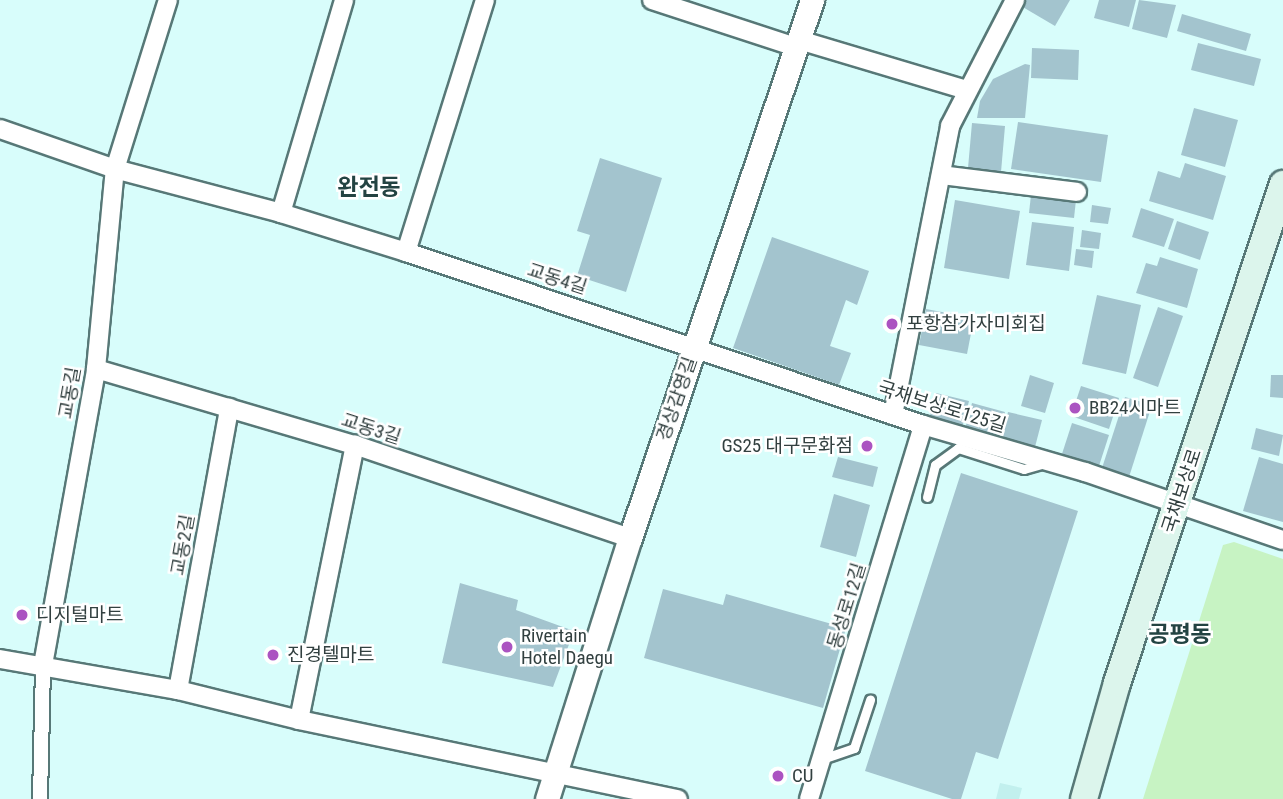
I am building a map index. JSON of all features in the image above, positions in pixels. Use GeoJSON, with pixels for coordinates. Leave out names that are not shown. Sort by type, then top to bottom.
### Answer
{"type":"FeatureCollection","features":[{"type":"Feature","properties":{"kind":"main road","name":"국채보상로"},"geometry":{"type":"LineString","coordinates":[[1084,799],[1117,683],[1283,184]]}},
{"type":"Feature","properties":{"kind":"street","name":"교동길"},"geometry":{"type":"LineString","coordinates":[[40,799],[43,665],[96,369],[115,169],[168,0]]}},
{"type":"Feature","properties":{"kind":"street"},"geometry":{"type":"LineString","coordinates":[[281,213],[344,0]]}},
{"type":"Feature","properties":{"kind":"street"},"geometry":{"type":"LineString","coordinates":[[406,252],[485,0]]}},
{"type":"Feature","properties":{"kind":"street"},"geometry":{"type":"LineString","coordinates":[[652,0],[967,90]]}},
{"type":"Feature","properties":{"kind":"street","name":"경상감영길"},"geometry":{"type":"LineString","coordinates":[[547,799],[630,538],[812,0]]}},
{"type":"Feature","properties":{"kind":"street"},"geometry":{"type":"LineString","coordinates":[[893,415],[950,126],[1015,0]]}},
{"type":"Feature","properties":{"kind":"street","name":"교동4길"},"geometry":{"type":"LineString","coordinates":[[0,129],[115,169],[281,213],[694,346]]}},
{"type":"Feature","properties":{"kind":"street"},"geometry":{"type":"LineString","coordinates":[[941,175],[1077,192]]}},
{"type":"Feature","properties":{"kind":"street","name":"국채보상로125길"},"geometry":{"type":"LineString","coordinates":[[694,346],[923,425],[1050,462],[1283,540]]}},
{"type":"Feature","properties":{"kind":"street","name":"교동3길"},"geometry":{"type":"LineString","coordinates":[[96,369],[355,445],[630,538]]}},
{"type":"Feature","properties":{"kind":"street","name":"교동2길"},"geometry":{"type":"LineString","coordinates":[[178,690],[229,408]]}},
{"type":"Feature","properties":{"kind":"street","name":"동성로12길"},"geometry":{"type":"LineString","coordinates":[[809,799],[923,425]]}},
{"type":"Feature","properties":{"kind":"street"},"geometry":{"type":"LineString","coordinates":[[299,720],[355,445]]}},
{"type":"Feature","properties":{"kind":"street"},"geometry":{"type":"LineString","coordinates":[[0,659],[178,690],[299,720],[678,799]]}},
{"type":"Feature","properties":{"kind":"lane"},"geometry":{"type":"LineString","coordinates":[[927,497],[935,464],[958,448],[1024,469],[1050,462]]}},
{"type":"Feature","properties":{"kind":"lane"},"geometry":{"type":"LineString","coordinates":[[822,759],[854,748],[870,700]]}},
{"type":"Feature","properties":{"kind":"shaded area"},"geometry":{"type":"Polygon","coordinates":[[[1000,783],[1022,788],[1019,799],[996,799],[1000,783]]]}},
{"type":"Feature","properties":{"kind":"green space"},"geometry":{"type":"Polygon","coordinates":[[[1234,542],[1283,559],[1283,799],[1143,799],[1223,545],[1234,542]]]}},
{"type":"Feature","properties":{"kind":"building"},"geometry":{"type":"Polygon","coordinates":[[[1024,0],[1070,0],[1055,26],[1021,6],[1024,0]]]}},
{"type":"Feature","properties":{"kind":"building"},"geometry":{"type":"Polygon","coordinates":[[[1099,0],[1136,0],[1129,27],[1094,18],[1099,0]]]}},
{"type":"Feature","properties":{"kind":"building"},"geometry":{"type":"Polygon","coordinates":[[[1139,0],[1176,5],[1167,38],[1132,29],[1139,0]]]}},
{"type":"Feature","properties":{"kind":"building"},"geometry":{"type":"Polygon","coordinates":[[[1182,14],[1251,34],[1246,51],[1177,31],[1182,14]]]}},
{"type":"Feature","properties":{"kind":"building"},"geometry":{"type":"Polygon","coordinates":[[[1198,43],[1261,59],[1254,86],[1191,70],[1198,43]]]}},
{"type":"Feature","properties":{"kind":"building"},"geometry":{"type":"Polygon","coordinates":[[[1032,48],[1079,50],[1078,80],[1031,78],[1032,48]]]}},
{"type":"Feature","properties":{"kind":"building"},"geometry":{"type":"Polygon","coordinates":[[[1025,64],[1030,65],[1025,118],[977,118],[980,101],[993,79],[1025,64]]]}},
{"type":"Feature","properties":{"kind":"building"},"geometry":{"type":"Polygon","coordinates":[[[1194,108],[1238,120],[1225,167],[1181,155],[1194,108]]]}},
{"type":"Feature","properties":{"kind":"building"},"geometry":{"type":"Polygon","coordinates":[[[1018,122],[1108,135],[1101,182],[1011,169],[1018,122]]]}},
{"type":"Feature","properties":{"kind":"building"},"geometry":{"type":"Polygon","coordinates":[[[972,123],[1005,126],[1001,172],[968,168],[972,123]]]}},
{"type":"Feature","properties":{"kind":"building"},"geometry":{"type":"Polygon","coordinates":[[[600,158],[662,178],[626,292],[577,276],[590,235],[577,231],[600,158]]]}},
{"type":"Feature","properties":{"kind":"building"},"geometry":{"type":"Polygon","coordinates":[[[1185,163],[1226,176],[1213,220],[1149,201],[1158,171],[1180,178],[1185,163]]]}},
{"type":"Feature","properties":{"kind":"building"},"geometry":{"type":"Polygon","coordinates":[[[1031,195],[1076,200],[1074,218],[1029,213],[1031,195]]]}},
{"type":"Feature","properties":{"kind":"building"},"geometry":{"type":"Polygon","coordinates":[[[955,200],[1020,211],[1009,279],[944,268],[955,200]]]}},
{"type":"Feature","properties":{"kind":"building"},"geometry":{"type":"Polygon","coordinates":[[[1092,205],[1111,208],[1108,224],[1090,222],[1092,205]]]}},
{"type":"Feature","properties":{"kind":"building"},"geometry":{"type":"Polygon","coordinates":[[[1141,208],[1174,219],[1164,247],[1132,237],[1141,208]]]}},
{"type":"Feature","properties":{"kind":"building"},"geometry":{"type":"Polygon","coordinates":[[[1177,221],[1209,232],[1200,260],[1168,249],[1177,221]]]}},
{"type":"Feature","properties":{"kind":"building"},"geometry":{"type":"Polygon","coordinates":[[[1032,222],[1074,227],[1069,271],[1026,265],[1032,222]]]}},
{"type":"Feature","properties":{"kind":"building"},"geometry":{"type":"Polygon","coordinates":[[[1082,230],[1101,233],[1099,249],[1080,247],[1082,230]]]}},
{"type":"Feature","properties":{"kind":"building"},"geometry":{"type":"Polygon","coordinates":[[[772,237],[869,271],[857,305],[846,300],[830,346],[851,353],[839,385],[733,348],[772,237]]]}},
{"type":"Feature","properties":{"kind":"building"},"geometry":{"type":"Polygon","coordinates":[[[1076,249],[1094,251],[1092,268],[1074,265],[1076,249]]]}},
{"type":"Feature","properties":{"kind":"building"},"geometry":{"type":"Polygon","coordinates":[[[1160,257],[1198,269],[1187,308],[1136,293],[1146,263],[1157,266],[1160,257]]]}},
{"type":"Feature","properties":{"kind":"building"},"geometry":{"type":"Polygon","coordinates":[[[1097,295],[1141,305],[1126,374],[1082,364],[1097,295]]]}},
{"type":"Feature","properties":{"kind":"building"},"geometry":{"type":"Polygon","coordinates":[[[1158,307],[1183,316],[1158,387],[1133,378],[1158,307]]]}},
{"type":"Feature","properties":{"kind":"building"},"geometry":{"type":"Polygon","coordinates":[[[926,309],[974,318],[967,354],[919,345],[926,309]]]}},
{"type":"Feature","properties":{"kind":"building"},"geometry":{"type":"Polygon","coordinates":[[[1030,375],[1054,383],[1045,413],[1021,406],[1030,375]]]}},
{"type":"Feature","properties":{"kind":"building"},"geometry":{"type":"Polygon","coordinates":[[[1271,375],[1283,375],[1283,398],[1270,397],[1271,375]]]}},
{"type":"Feature","properties":{"kind":"building"},"geometry":{"type":"Polygon","coordinates":[[[1081,386],[1119,398],[1109,429],[1071,416],[1081,386]]]}},
{"type":"Feature","properties":{"kind":"building"},"geometry":{"type":"Polygon","coordinates":[[[936,393],[969,401],[962,428],[929,419],[936,393]]]}},
{"type":"Feature","properties":{"kind":"building"},"geometry":{"type":"Polygon","coordinates":[[[1125,397],[1152,405],[1129,477],[1102,468],[1125,397]]]}},
{"type":"Feature","properties":{"kind":"building"},"geometry":{"type":"Polygon","coordinates":[[[972,403],[1005,412],[998,438],[965,429],[972,403]]]}},
{"type":"Feature","properties":{"kind":"building"},"geometry":{"type":"Polygon","coordinates":[[[1008,412],[1042,420],[1035,447],[1002,438],[1008,412]]]}},
{"type":"Feature","properties":{"kind":"building"},"geometry":{"type":"Polygon","coordinates":[[[1072,423],[1109,435],[1098,469],[1061,457],[1072,423]]]}},
{"type":"Feature","properties":{"kind":"building"},"geometry":{"type":"Polygon","coordinates":[[[1256,428],[1283,435],[1279,456],[1251,449],[1256,428]]]}},
{"type":"Feature","properties":{"kind":"building"},"geometry":{"type":"Polygon","coordinates":[[[838,457],[878,467],[873,487],[832,477],[838,457]]]}},
{"type":"Feature","properties":{"kind":"building"},"geometry":{"type":"Polygon","coordinates":[[[1259,457],[1283,464],[1283,522],[1243,511],[1259,457]]]}},
{"type":"Feature","properties":{"kind":"building"},"geometry":{"type":"Polygon","coordinates":[[[961,473],[1078,511],[998,759],[976,752],[961,799],[952,799],[865,771],[961,473]]]}},
{"type":"Feature","properties":{"kind":"building"},"geometry":{"type":"Polygon","coordinates":[[[834,494],[870,505],[856,557],[820,547],[834,494]]]}},
{"type":"Feature","properties":{"kind":"building","name":"Rivertain Hotel Daegu"},"geometry":{"type":"Polygon","coordinates":[[[460,583],[518,600],[516,610],[574,631],[553,687],[442,663],[460,583]]]}},
{"type":"Feature","properties":{"kind":"building"},"geometry":{"type":"Polygon","coordinates":[[[663,589],[723,605],[726,594],[846,628],[823,708],[644,658],[663,589]]]}},
{"type":"Feature","properties":{"kind":"place","name":"포항참가자미회집"},"geometry":{"type":"Point","coordinates":[892,324]}},
{"type":"Feature","properties":{"kind":"place","name":"BB24시마트"},"geometry":{"type":"Point","coordinates":[1075,408]}},
{"type":"Feature","properties":{"kind":"place","name":"GS25 대구문화점"},"geometry":{"type":"Point","coordinates":[867,446]}},
{"type":"Feature","properties":{"kind":"place","name":"디지털마트"},"geometry":{"type":"Point","coordinates":[22,615]}},
{"type":"Feature","properties":{"kind":"place","name":"Rivertain Hotel Daegu"},"geometry":{"type":"Point","coordinates":[507,647]}},
{"type":"Feature","properties":{"kind":"place","name":"진경텔마트"},"geometry":{"type":"Point","coordinates":[273,655]}},
{"type":"Feature","properties":{"kind":"place","name":"CU"},"geometry":{"type":"Point","coordinates":[778,776]}},
{"type":"Feature","properties":{"kind":"district","name":"완전동"},"geometry":{"type":"Point","coordinates":[369,188]}},
{"type":"Feature","properties":{"kind":"district","name":"공평동"},"geometry":{"type":"Point","coordinates":[1180,635]}}]}
